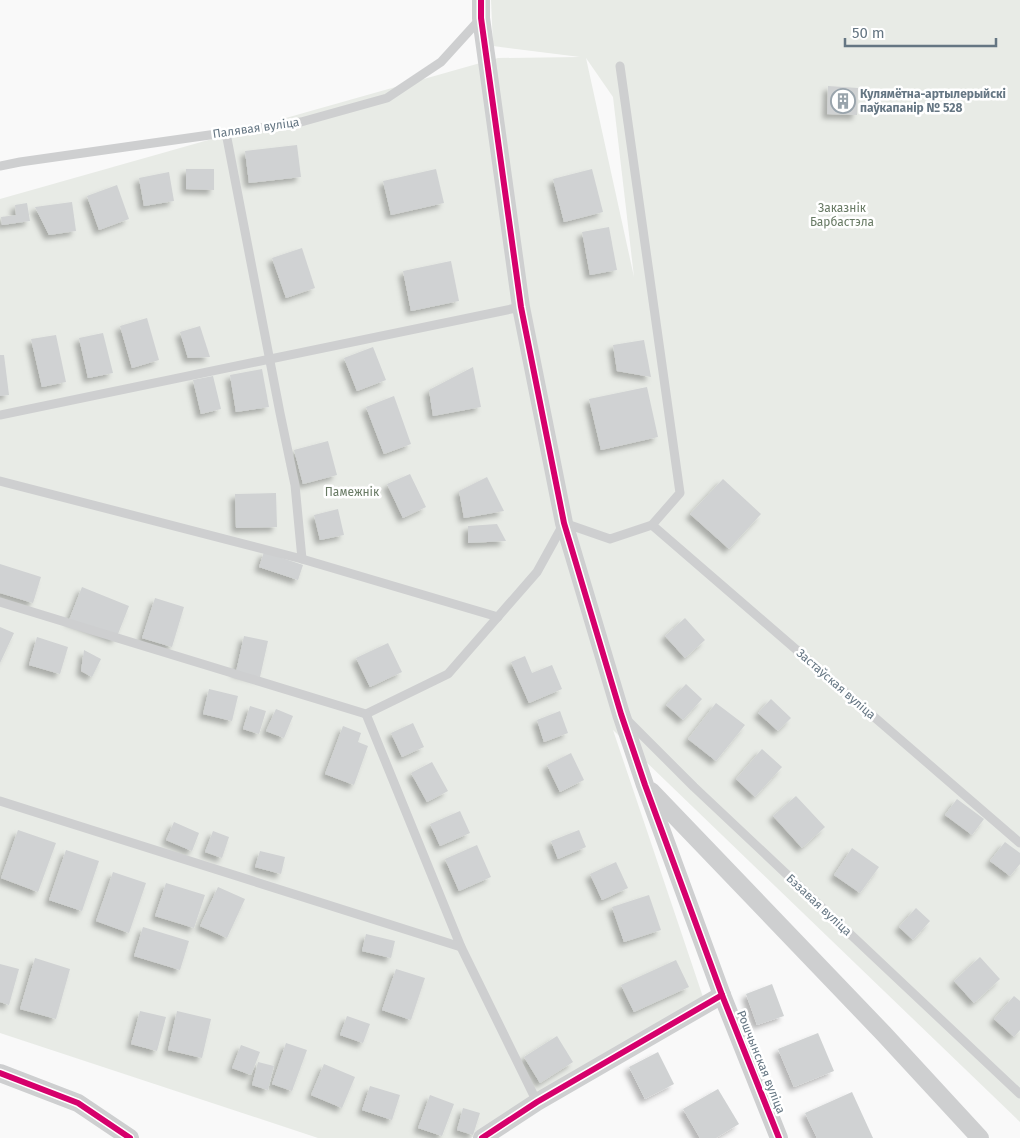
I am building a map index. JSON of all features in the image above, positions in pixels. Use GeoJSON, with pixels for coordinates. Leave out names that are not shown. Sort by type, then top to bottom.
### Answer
{"type":"FeatureCollection","features":[{"type":"Feature","properties":{"kind":"street","name":"Рошчынская вуліца"},"geometry":{"type":"LineString","coordinates":[[481,0],[481,18],[520,307],[564,523],[621,714],[645,785],[722,995],[779,1138]]}},
{"type":"Feature","properties":{"kind":"street"},"geometry":{"type":"LineString","coordinates":[[645,785],[884,1034],[980,1138]]}},
{"type":"Feature","properties":{"kind":"street"},"geometry":{"type":"LineString","coordinates":[[482,1138],[537,1102],[722,995]]}},
{"type":"Feature","properties":{"kind":"street"},"geometry":{"type":"LineString","coordinates":[[0,1073],[78,1103],[130,1138]]}},
{"type":"Feature","properties":{"kind":"lane","name":"Палявая вуліца"},"geometry":{"type":"LineString","coordinates":[[0,166],[30,160],[301,122],[387,98],[441,62],[481,18]]}},
{"type":"Feature","properties":{"kind":"lane"},"geometry":{"type":"LineString","coordinates":[[0,602],[366,714],[448,674],[537,572],[564,523],[610,539],[652,525],[680,493],[620,66]]}},
{"type":"Feature","properties":{"kind":"lane"},"geometry":{"type":"LineString","coordinates":[[226,133],[295,485],[302,559]]}},
{"type":"Feature","properties":{"kind":"lane"},"geometry":{"type":"LineString","coordinates":[[0,414],[520,307]]}},
{"type":"Feature","properties":{"kind":"lane"},"geometry":{"type":"LineString","coordinates":[[0,481],[302,559],[498,617]]}},
{"type":"Feature","properties":{"kind":"lane","name":"Застаўская вуліца"},"geometry":{"type":"LineString","coordinates":[[652,525],[1020,843]]}},
{"type":"Feature","properties":{"kind":"lane"},"geometry":{"type":"LineString","coordinates":[[366,714],[461,947],[537,1102]]}},
{"type":"Feature","properties":{"kind":"lane","name":"Бэзавая вуліца"},"geometry":{"type":"LineString","coordinates":[[621,714],[694,787],[1020,1094]]}},
{"type":"Feature","properties":{"kind":"lane"},"geometry":{"type":"LineString","coordinates":[[0,802],[461,947]]}},
{"type":"Feature","properties":{"kind":"green space","name":"Памежнік"},"geometry":{"type":"Polygon","coordinates":[[[491,0],[1020,0],[1020,1122],[613,730],[704,1000],[471,1138],[318,1138],[0,1033],[0,199],[498,58],[580,57],[493,46],[491,0]],[[586,58],[634,277],[613,97],[586,58]]]}},
{"type":"Feature","properties":{"kind":"building","name":"Кулямётна-артылерыйскі паўкапанір № 528"},"geometry":{"type":"Polygon","coordinates":[[[828,86],[858,88],[857,115],[827,114],[828,86]]]}},
{"type":"Feature","properties":{"kind":"building"},"geometry":{"type":"Polygon","coordinates":[[[297,145],[301,177],[249,183],[245,151],[297,145]]]}},
{"type":"Feature","properties":{"kind":"building"},"geometry":{"type":"Polygon","coordinates":[[[186,169],[214,169],[214,190],[186,189],[186,169]]]}},
{"type":"Feature","properties":{"kind":"building"},"geometry":{"type":"Polygon","coordinates":[[[436,169],[444,203],[391,215],[383,181],[436,169]]]}},
{"type":"Feature","properties":{"kind":"building"},"geometry":{"type":"Polygon","coordinates":[[[592,169],[603,212],[564,222],[553,179],[592,169]]]}},
{"type":"Feature","properties":{"kind":"building"},"geometry":{"type":"Polygon","coordinates":[[[169,172],[174,201],[144,206],[139,178],[169,172]]]}},
{"type":"Feature","properties":{"kind":"building"},"geometry":{"type":"Polygon","coordinates":[[[117,185],[129,219],[99,230],[87,196],[117,185]]]}},
{"type":"Feature","properties":{"kind":"building"},"geometry":{"type":"Polygon","coordinates":[[[72,202],[76,231],[49,235],[35,207],[72,202]]]}},
{"type":"Feature","properties":{"kind":"building"},"geometry":{"type":"Polygon","coordinates":[[[27,203],[30,221],[2,225],[1,217],[16,215],[15,205],[27,203]]]}},
{"type":"Feature","properties":{"kind":"building"},"geometry":{"type":"Polygon","coordinates":[[[609,227],[617,270],[590,275],[582,232],[609,227]]]}},
{"type":"Feature","properties":{"kind":"building"},"geometry":{"type":"Polygon","coordinates":[[[302,248],[315,288],[286,298],[272,258],[302,248]]]}},
{"type":"Feature","properties":{"kind":"building"},"geometry":{"type":"Polygon","coordinates":[[[451,261],[459,301],[411,311],[403,271],[451,261]]]}},
{"type":"Feature","properties":{"kind":"building"},"geometry":{"type":"Polygon","coordinates":[[[147,318],[159,360],[132,368],[120,326],[147,318]]]}},
{"type":"Feature","properties":{"kind":"building"},"geometry":{"type":"Polygon","coordinates":[[[200,326],[210,357],[188,358],[180,332],[200,326]]]}},
{"type":"Feature","properties":{"kind":"building"},"geometry":{"type":"Polygon","coordinates":[[[103,333],[113,373],[88,378],[79,338],[103,333]]]}},
{"type":"Feature","properties":{"kind":"building"},"geometry":{"type":"Polygon","coordinates":[[[56,335],[66,382],[42,387],[31,339],[56,335]]]}},
{"type":"Feature","properties":{"kind":"building"},"geometry":{"type":"Polygon","coordinates":[[[644,340],[651,377],[617,371],[613,345],[644,340]]]}},
{"type":"Feature","properties":{"kind":"building"},"geometry":{"type":"Polygon","coordinates":[[[373,347],[386,380],[357,391],[344,358],[373,347]]]}},
{"type":"Feature","properties":{"kind":"building"},"geometry":{"type":"Polygon","coordinates":[[[0,355],[4,355],[9,395],[0,396],[0,355]]]}},
{"type":"Feature","properties":{"kind":"building"},"geometry":{"type":"Polygon","coordinates":[[[473,367],[481,407],[433,416],[429,390],[473,367]]]}},
{"type":"Feature","properties":{"kind":"building"},"geometry":{"type":"Polygon","coordinates":[[[262,369],[269,407],[236,412],[230,375],[262,369]]]}},
{"type":"Feature","properties":{"kind":"building"},"geometry":{"type":"Polygon","coordinates":[[[213,376],[221,409],[201,414],[193,380],[213,376]]]}},
{"type":"Feature","properties":{"kind":"building"},"geometry":{"type":"Polygon","coordinates":[[[647,387],[658,437],[601,450],[589,399],[647,387]]]}},
{"type":"Feature","properties":{"kind":"building"},"geometry":{"type":"Polygon","coordinates":[[[394,396],[411,444],[384,454],[366,407],[394,396]]]}},
{"type":"Feature","properties":{"kind":"building"},"geometry":{"type":"Polygon","coordinates":[[[328,441],[337,475],[303,484],[294,450],[328,441]]]}},
{"type":"Feature","properties":{"kind":"building"},"geometry":{"type":"Polygon","coordinates":[[[410,474],[426,507],[403,518],[387,484],[410,474]]]}},
{"type":"Feature","properties":{"kind":"building"},"geometry":{"type":"Polygon","coordinates":[[[487,477],[504,511],[464,518],[459,491],[487,477]]]}},
{"type":"Feature","properties":{"kind":"building"},"geometry":{"type":"Polygon","coordinates":[[[723,479],[761,514],[729,549],[690,514],[723,479]]]}},
{"type":"Feature","properties":{"kind":"building"},"geometry":{"type":"Polygon","coordinates":[[[276,493],[277,527],[236,528],[235,494],[276,493]]]}},
{"type":"Feature","properties":{"kind":"building"},"geometry":{"type":"Polygon","coordinates":[[[338,509],[344,535],[320,540],[314,515],[338,509]]]}},
{"type":"Feature","properties":{"kind":"building"},"geometry":{"type":"Polygon","coordinates":[[[497,524],[506,541],[468,543],[468,526],[497,524]]]}},
{"type":"Feature","properties":{"kind":"building"},"geometry":{"type":"Polygon","coordinates":[[[264,552],[303,565],[298,580],[259,567],[264,552]]]}},
{"type":"Feature","properties":{"kind":"building"},"geometry":{"type":"Polygon","coordinates":[[[0,564],[41,577],[33,603],[0,593],[0,564]]]}},
{"type":"Feature","properties":{"kind":"building"},"geometry":{"type":"Polygon","coordinates":[[[82,587],[129,606],[116,639],[69,620],[82,587]]]}},
{"type":"Feature","properties":{"kind":"building"},"geometry":{"type":"Polygon","coordinates":[[[155,598],[184,607],[172,647],[142,638],[155,598]]]}},
{"type":"Feature","properties":{"kind":"building"},"geometry":{"type":"Polygon","coordinates":[[[685,618],[705,640],[685,658],[665,636],[685,618]]]}},
{"type":"Feature","properties":{"kind":"building"},"geometry":{"type":"Polygon","coordinates":[[[0,627],[14,633],[0,663],[0,627]]]}},
{"type":"Feature","properties":{"kind":"building"},"geometry":{"type":"Polygon","coordinates":[[[244,636],[268,641],[260,677],[236,672],[244,636]]]}},
{"type":"Feature","properties":{"kind":"building"},"geometry":{"type":"Polygon","coordinates":[[[37,637],[68,647],[60,674],[29,665],[37,637]]]}},
{"type":"Feature","properties":{"kind":"building"},"geometry":{"type":"Polygon","coordinates":[[[388,643],[402,672],[370,687],[356,658],[388,643]]]}},
{"type":"Feature","properties":{"kind":"building"},"geometry":{"type":"Polygon","coordinates":[[[84,650],[101,659],[92,677],[81,671],[84,650]]]}},
{"type":"Feature","properties":{"kind":"building"},"geometry":{"type":"Polygon","coordinates":[[[525,656],[532,673],[552,665],[562,689],[529,703],[511,662],[525,656]]]}},
{"type":"Feature","properties":{"kind":"building"},"geometry":{"type":"Polygon","coordinates":[[[686,684],[702,699],[683,720],[666,705],[686,684]]]}},
{"type":"Feature","properties":{"kind":"building"},"geometry":{"type":"Polygon","coordinates":[[[209,689],[238,696],[232,721],[203,714],[209,689]]]}},
{"type":"Feature","properties":{"kind":"building"},"geometry":{"type":"Polygon","coordinates":[[[771,699],[791,718],[778,731],[758,713],[771,699]]]}},
{"type":"Feature","properties":{"kind":"building"},"geometry":{"type":"Polygon","coordinates":[[[716,703],[745,725],[716,761],[688,739],[716,703]]]}},
{"type":"Feature","properties":{"kind":"building"},"geometry":{"type":"Polygon","coordinates":[[[250,706],[266,711],[259,734],[243,729],[250,706]]]}},
{"type":"Feature","properties":{"kind":"building"},"geometry":{"type":"Polygon","coordinates":[[[276,709],[293,716],[284,738],[266,731],[276,709]]]}},
{"type":"Feature","properties":{"kind":"building"},"geometry":{"type":"Polygon","coordinates":[[[560,711],[568,733],[544,742],[537,720],[560,711]]]}},
{"type":"Feature","properties":{"kind":"building"},"geometry":{"type":"Polygon","coordinates":[[[413,723],[424,747],[402,757],[391,733],[413,723]]]}},
{"type":"Feature","properties":{"kind":"building"},"geometry":{"type":"Polygon","coordinates":[[[343,726],[361,733],[358,742],[368,746],[354,785],[325,774],[343,726]]]}},
{"type":"Feature","properties":{"kind":"building"},"geometry":{"type":"Polygon","coordinates":[[[762,749],[782,767],[755,797],[736,779],[762,749]]]}},
{"type":"Feature","properties":{"kind":"building"},"geometry":{"type":"Polygon","coordinates":[[[571,753],[584,780],[560,792],[547,765],[571,753]]]}},
{"type":"Feature","properties":{"kind":"building"},"geometry":{"type":"Polygon","coordinates":[[[432,762],[448,791],[427,802],[411,773],[432,762]]]}},
{"type":"Feature","properties":{"kind":"building"},"geometry":{"type":"Polygon","coordinates":[[[796,796],[825,827],[802,848],[773,816],[796,796]]]}},
{"type":"Feature","properties":{"kind":"building"},"geometry":{"type":"Polygon","coordinates":[[[957,799],[984,819],[972,835],[945,815],[957,799]]]}},
{"type":"Feature","properties":{"kind":"building"},"geometry":{"type":"Polygon","coordinates":[[[460,811],[470,833],[440,846],[430,824],[460,811]]]}},
{"type":"Feature","properties":{"kind":"building"},"geometry":{"type":"Polygon","coordinates":[[[174,822],[199,833],[192,851],[166,840],[174,822]]]}},
{"type":"Feature","properties":{"kind":"building"},"geometry":{"type":"Polygon","coordinates":[[[18,830],[56,843],[38,892],[1,878],[18,830]]]}},
{"type":"Feature","properties":{"kind":"building"},"geometry":{"type":"Polygon","coordinates":[[[579,830],[586,847],[558,859],[551,841],[579,830]]]}},
{"type":"Feature","properties":{"kind":"building"},"geometry":{"type":"Polygon","coordinates":[[[213,831],[229,837],[222,858],[205,852],[213,831]]]}},
{"type":"Feature","properties":{"kind":"building"},"geometry":{"type":"Polygon","coordinates":[[[1005,842],[1020,853],[1020,864],[1010,876],[990,861],[1005,842]]]}},
{"type":"Feature","properties":{"kind":"building"},"geometry":{"type":"Polygon","coordinates":[[[477,845],[491,877],[459,891],[445,859],[477,845]]]}},
{"type":"Feature","properties":{"kind":"building"},"geometry":{"type":"Polygon","coordinates":[[[852,848],[879,867],[860,893],[834,875],[852,848]]]}},
{"type":"Feature","properties":{"kind":"building"},"geometry":{"type":"Polygon","coordinates":[[[66,850],[99,861],[82,911],[49,900],[66,850]]]}},
{"type":"Feature","properties":{"kind":"building"},"geometry":{"type":"Polygon","coordinates":[[[260,851],[285,857],[281,874],[255,867],[260,851]]]}},
{"type":"Feature","properties":{"kind":"building"},"geometry":{"type":"Polygon","coordinates":[[[616,862],[628,888],[602,900],[590,874],[616,862]]]}},
{"type":"Feature","properties":{"kind":"building"},"geometry":{"type":"Polygon","coordinates":[[[113,872],[146,883],[129,933],[96,921],[113,872]]]}},
{"type":"Feature","properties":{"kind":"building"},"geometry":{"type":"Polygon","coordinates":[[[166,883],[205,895],[194,928],[155,916],[166,883]]]}},
{"type":"Feature","properties":{"kind":"building"},"geometry":{"type":"Polygon","coordinates":[[[218,887],[245,899],[227,938],[200,926],[218,887]]]}},
{"type":"Feature","properties":{"kind":"building"},"geometry":{"type":"Polygon","coordinates":[[[649,895],[661,930],[624,942],[612,907],[649,895]]]}},
{"type":"Feature","properties":{"kind":"building"},"geometry":{"type":"Polygon","coordinates":[[[916,908],[930,921],[913,940],[899,927],[916,908]]]}},
{"type":"Feature","properties":{"kind":"building"},"geometry":{"type":"Polygon","coordinates":[[[143,927],[189,941],[180,970],[134,956],[143,927]]]}},
{"type":"Feature","properties":{"kind":"building"},"geometry":{"type":"Polygon","coordinates":[[[366,934],[395,941],[391,958],[362,951],[366,934]]]}},
{"type":"Feature","properties":{"kind":"building"},"geometry":{"type":"Polygon","coordinates":[[[980,957],[1000,979],[974,1003],[954,981],[980,957]]]}},
{"type":"Feature","properties":{"kind":"building"},"geometry":{"type":"Polygon","coordinates":[[[35,958],[70,969],[56,1019],[20,1009],[35,958]]]}},
{"type":"Feature","properties":{"kind":"building"},"geometry":{"type":"Polygon","coordinates":[[[676,960],[689,987],[634,1012],[621,985],[676,960]]]}},
{"type":"Feature","properties":{"kind":"building"},"geometry":{"type":"Polygon","coordinates":[[[0,964],[19,969],[9,1005],[0,1002],[0,964]]]}},
{"type":"Feature","properties":{"kind":"building"},"geometry":{"type":"Polygon","coordinates":[[[396,969],[425,978],[411,1020],[382,1010],[396,969]]]}},
{"type":"Feature","properties":{"kind":"building"},"geometry":{"type":"Polygon","coordinates":[[[772,984],[784,1016],[757,1025],[746,994],[772,984]]]}},
{"type":"Feature","properties":{"kind":"building"},"geometry":{"type":"Polygon","coordinates":[[[1014,996],[1020,1001],[1020,1030],[1014,1037],[994,1019],[1014,996]]]}},
{"type":"Feature","properties":{"kind":"building"},"geometry":{"type":"Polygon","coordinates":[[[140,1011],[166,1017],[157,1051],[131,1044],[140,1011]]]}},
{"type":"Feature","properties":{"kind":"building"},"geometry":{"type":"Polygon","coordinates":[[[177,1011],[211,1019],[202,1058],[168,1050],[177,1011]]]}},
{"type":"Feature","properties":{"kind":"building"},"geometry":{"type":"Polygon","coordinates":[[[347,1016],[370,1024],[363,1043],[340,1035],[347,1016]]]}},
{"type":"Feature","properties":{"kind":"building"},"geometry":{"type":"Polygon","coordinates":[[[818,1033],[834,1071],[794,1087],[778,1049],[818,1033]]]}},
{"type":"Feature","properties":{"kind":"building"},"geometry":{"type":"Polygon","coordinates":[[[557,1036],[573,1062],[540,1083],[524,1057],[557,1036]]]}},
{"type":"Feature","properties":{"kind":"building"},"geometry":{"type":"Polygon","coordinates":[[[286,1043],[307,1050],[292,1091],[272,1084],[286,1043]]]}},
{"type":"Feature","properties":{"kind":"building"},"geometry":{"type":"Polygon","coordinates":[[[241,1045],[260,1052],[251,1075],[232,1068],[241,1045]]]}},
{"type":"Feature","properties":{"kind":"building"},"geometry":{"type":"Polygon","coordinates":[[[658,1052],[674,1084],[645,1099],[629,1067],[658,1052]]]}},
{"type":"Feature","properties":{"kind":"building"},"geometry":{"type":"Polygon","coordinates":[[[258,1062],[274,1066],[268,1090],[252,1085],[258,1062]]]}},
{"type":"Feature","properties":{"kind":"building"},"geometry":{"type":"Polygon","coordinates":[[[324,1064],[355,1077],[342,1108],[311,1095],[324,1064]]]}},
{"type":"Feature","properties":{"kind":"building"},"geometry":{"type":"Polygon","coordinates":[[[370,1086],[400,1095],[392,1120],[362,1110],[370,1086]]]}},
{"type":"Feature","properties":{"kind":"building"},"geometry":{"type":"Polygon","coordinates":[[[718,1089],[739,1124],[716,1138],[700,1138],[683,1109],[718,1089]]]}},
{"type":"Feature","properties":{"kind":"building"},"geometry":{"type":"Polygon","coordinates":[[[852,1092],[873,1138],[817,1138],[805,1113],[852,1092]]]}},
{"type":"Feature","properties":{"kind":"building"},"geometry":{"type":"Polygon","coordinates":[[[430,1095],[454,1104],[442,1136],[418,1128],[430,1095]]]}},
{"type":"Feature","properties":{"kind":"building"},"geometry":{"type":"Polygon","coordinates":[[[463,1108],[480,1113],[473,1135],[457,1130],[463,1108]]]}},
{"type":"Feature","properties":{"kind":"cycle path"},"geometry":{"type":"LineString","coordinates":[[481,0],[481,18],[521,307],[564,523],[621,714],[645,785],[722,995],[779,1138]]}},
{"type":"Feature","properties":{"kind":"cycle path"},"geometry":{"type":"LineString","coordinates":[[482,1138],[537,1102],[722,995]]}},
{"type":"Feature","properties":{"kind":"cycle path"},"geometry":{"type":"LineString","coordinates":[[0,1073],[78,1103],[130,1138]]}},
{"type":"Feature","properties":{"kind":"place","name":"Кулямётна-артылерыйскі паўкапанір № 528"},"geometry":{"type":"Point","coordinates":[843,101]}},
{"type":"Feature","properties":{"kind":"park label","name":"Заказнік Барбастэла"},"geometry":{"type":"Point","coordinates":[842,215]}}]}
